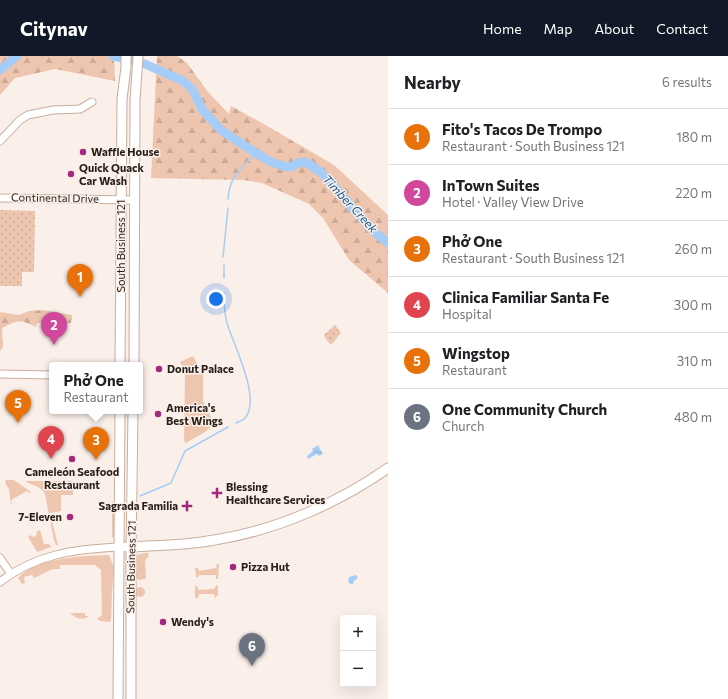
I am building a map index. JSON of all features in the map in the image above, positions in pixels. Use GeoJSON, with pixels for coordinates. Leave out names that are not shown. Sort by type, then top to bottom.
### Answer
{"type":"FeatureCollection","features":[{"type":"Feature","properties":{"kind":"main road","name":"South Business 121"},"geometry":{"type":"LineString","coordinates":[[120,362],[122,99],[126,56]]}},
{"type":"Feature","properties":{"kind":"main road","name":"South Business 121"},"geometry":{"type":"LineString","coordinates":[[134,362],[135,100],[138,56]]}},
{"type":"Feature","properties":{"kind":"main road","name":"South Business 121"},"geometry":{"type":"LineString","coordinates":[[118,699],[120,414]]}},
{"type":"Feature","properties":{"kind":"main road","name":"South Business 121"},"geometry":{"type":"LineString","coordinates":[[131,699],[133,414]]}},
{"type":"Feature","properties":{"kind":"main road"},"geometry":{"type":"LineString","coordinates":[[119,547],[190,543],[220,539],[256,531],[333,502],[373,479],[388,468]]}},
{"type":"Feature","properties":{"kind":"main road"},"geometry":{"type":"LineString","coordinates":[[118,687],[131,687]]}},
{"type":"Feature","properties":{"kind":"street"},"geometry":{"type":"LineString","coordinates":[[0,141],[20,120],[28,115],[54,110],[80,109],[92,102]]}},
{"type":"Feature","properties":{"kind":"street","name":"Continental Drive"},"geometry":{"type":"LineString","coordinates":[[0,198],[134,200]]}},
{"type":"Feature","properties":{"kind":"street"},"geometry":{"type":"LineString","coordinates":[[0,374],[49,375]]}},
{"type":"Feature","properties":{"kind":"street"},"geometry":{"type":"LineString","coordinates":[[0,582],[34,561],[57,554],[89,548],[119,547]]}},
{"type":"Feature","properties":{"kind":"street"},"geometry":{"type":"LineString","coordinates":[[0,558],[11,574]]}},
{"type":"Feature","properties":{"kind":"green space"},"geometry":{"type":"Polygon","coordinates":[[[0,56],[114,56],[115,81],[55,69],[15,78],[0,95],[0,56]]]}},
{"type":"Feature","properties":{"kind":"green space"},"geometry":{"type":"Polygon","coordinates":[[[157,56],[177,56],[187,63],[208,92],[229,114],[231,106],[334,165],[388,215],[388,293],[349,260],[323,218],[309,204],[262,183],[243,180],[151,178],[157,56]]]}},
{"type":"Feature","properties":{"kind":"green space"},"geometry":{"type":"Polygon","coordinates":[[[0,210],[35,211],[34,272],[22,272],[22,286],[0,286],[0,210]]]}},
{"type":"Feature","properties":{"kind":"green space"},"geometry":{"type":"Polygon","coordinates":[[[43,310],[72,315],[71,323],[37,323],[36,327],[22,322],[12,323],[2,328],[3,347],[0,351],[0,312],[19,315],[29,311],[43,310]]]}},
{"type":"Feature","properties":{"kind":"green space"},"geometry":{"type":"Polygon","coordinates":[[[335,325],[341,333],[331,345],[324,335],[335,325]]]}},
{"type":"Feature","properties":{"kind":"green space"},"geometry":{"type":"Polygon","coordinates":[[[193,356],[203,374],[203,401],[214,424],[205,432],[186,443],[184,441],[185,372],[180,362],[193,356]]]}},
{"type":"Feature","properties":{"kind":"green space"},"geometry":{"type":"Polygon","coordinates":[[[6,480],[14,480],[31,492],[29,493],[27,491],[11,500],[11,505],[9,489],[5,483],[6,480]]]}},
{"type":"Feature","properties":{"kind":"green space"},"geometry":{"type":"Polygon","coordinates":[[[73,481],[73,495],[61,495],[61,511],[50,513],[58,545],[56,545],[54,540],[45,494],[39,488],[26,482],[73,481]]]}},
{"type":"Feature","properties":{"kind":"green space"},"geometry":{"type":"Polygon","coordinates":[[[112,502],[115,502],[114,536],[112,538],[112,502]]]}},
{"type":"Feature","properties":{"kind":"green space"},"geometry":{"type":"Polygon","coordinates":[[[40,530],[44,544],[49,544],[51,547],[37,552],[28,537],[31,535],[33,537],[37,535],[36,532],[40,530]]]}},
{"type":"Feature","properties":{"kind":"green space"},"geometry":{"type":"Polygon","coordinates":[[[148,553],[149,556],[145,560],[146,578],[138,580],[135,577],[135,559],[136,555],[148,553]]]}},
{"type":"Feature","properties":{"kind":"green space"},"geometry":{"type":"Polygon","coordinates":[[[109,555],[114,568],[110,622],[100,621],[97,619],[102,615],[101,570],[95,565],[60,565],[60,569],[53,569],[34,578],[32,575],[24,577],[25,583],[22,584],[18,578],[26,571],[48,562],[74,557],[109,555]]]}},
{"type":"Feature","properties":{"kind":"green space"},"geometry":{"type":"Polygon","coordinates":[[[217,564],[219,564],[218,579],[216,579],[216,575],[199,575],[196,577],[195,568],[198,568],[199,571],[216,568],[217,564]]]}},
{"type":"Feature","properties":{"kind":"green space"},"geometry":{"type":"Polygon","coordinates":[[[217,585],[218,595],[215,598],[214,594],[199,594],[198,598],[195,598],[195,586],[198,587],[198,590],[214,589],[217,585]]]}},
{"type":"Feature","properties":{"kind":"green space"},"geometry":{"type":"Polygon","coordinates":[[[138,587],[142,587],[145,592],[142,597],[138,597],[135,594],[135,590],[138,587]]]}},
{"type":"Feature","properties":{"kind":"green space"},"geometry":{"type":"Polygon","coordinates":[[[70,613],[85,613],[85,616],[89,616],[86,618],[79,618],[70,613]]]}},
{"type":"Feature","properties":{"kind":"water"},"geometry":{"type":"Polygon","coordinates":[[[318,445],[323,454],[319,456],[317,454],[308,459],[307,456],[313,451],[312,449],[318,445]]]}},
{"type":"Feature","properties":{"kind":"water"},"geometry":{"type":"Polygon","coordinates":[[[356,575],[358,578],[353,584],[350,584],[348,581],[349,577],[356,575]]]}},
{"type":"Feature","properties":{"kind":"waterway","name":"Timber Creek"},"geometry":{"type":"LineString","coordinates":[[0,70],[17,56]]}},
{"type":"Feature","properties":{"kind":"waterway","name":"Timber Creek"},"geometry":{"type":"LineString","coordinates":[[113,56],[145,64],[183,81],[192,89],[202,109],[221,130],[271,162],[287,167],[304,162],[309,164],[323,174],[371,229],[388,243]]}},
{"type":"Feature","properties":{"kind":"waterway"},"geometry":{"type":"LineString","coordinates":[[228,199],[233,179],[241,168],[256,153]]}},
{"type":"Feature","properties":{"kind":"waterway"},"geometry":{"type":"LineString","coordinates":[[223,257],[228,208]]}},
{"type":"Feature","properties":{"kind":"waterway"},"geometry":{"type":"LineString","coordinates":[[224,265],[224,278]]}},
{"type":"Feature","properties":{"kind":"waterway"},"geometry":{"type":"LineString","coordinates":[[224,293],[226,319],[249,386],[249,411],[244,419],[236,423]]}},
{"type":"Feature","properties":{"kind":"waterway"},"geometry":{"type":"LineString","coordinates":[[140,496],[171,483],[185,451],[228,427]]}},
{"type":"Feature","properties":{"kind":"place","name":"Waffle House"},"geometry":{"type":"Point","coordinates":[83,152]}},
{"type":"Feature","properties":{"kind":"place","name":"Quick Quack Car Wash"},"geometry":{"type":"Point","coordinates":[71,174]}},
{"type":"Feature","properties":{"kind":"place","name":"Fito's Tacos De Trompo"},"geometry":{"type":"Point","coordinates":[80,297]}},
{"type":"Feature","properties":{"kind":"place","name":"InTown Suites"},"geometry":{"type":"Point","coordinates":[54,345]}},
{"type":"Feature","properties":{"kind":"place","name":"Donut Palace"},"geometry":{"type":"Point","coordinates":[159,369]}},
{"type":"Feature","properties":{"kind":"place","name":"America's Best Wings"},"geometry":{"type":"Point","coordinates":[158,414]}},
{"type":"Feature","properties":{"kind":"place","name":"Wingstop"},"geometry":{"type":"Point","coordinates":[18,423]}},
{"type":"Feature","properties":{"kind":"place","name":"Clinica Familiar Santa Fe"},"geometry":{"type":"Point","coordinates":[51,459]}},
{"type":"Feature","properties":{"kind":"place","name":"Cameleón Seafood Restaurant"},"geometry":{"type":"Point","coordinates":[72,459]}},
{"type":"Feature","properties":{"kind":"place","name":"Phở One"},"geometry":{"type":"Point","coordinates":[96,460]}},
{"type":"Feature","properties":{"kind":"place","name":"Blessing Healthcare Services"},"geometry":{"type":"Point","coordinates":[217,493]}},
{"type":"Feature","properties":{"kind":"place","name":"Sagrada Familia"},"geometry":{"type":"Point","coordinates":[187,506]}},
{"type":"Feature","properties":{"kind":"place","name":"7-Eleven"},"geometry":{"type":"Point","coordinates":[70,517]}},
{"type":"Feature","properties":{"kind":"place","name":"Pizza Hut"},"geometry":{"type":"Point","coordinates":[233,567]}},
{"type":"Feature","properties":{"kind":"place","name":"Wendy's"},"geometry":{"type":"Point","coordinates":[163,622]}},
{"type":"Feature","properties":{"kind":"place","name":"One Community Church"},"geometry":{"type":"Point","coordinates":[252,666]}}]}
